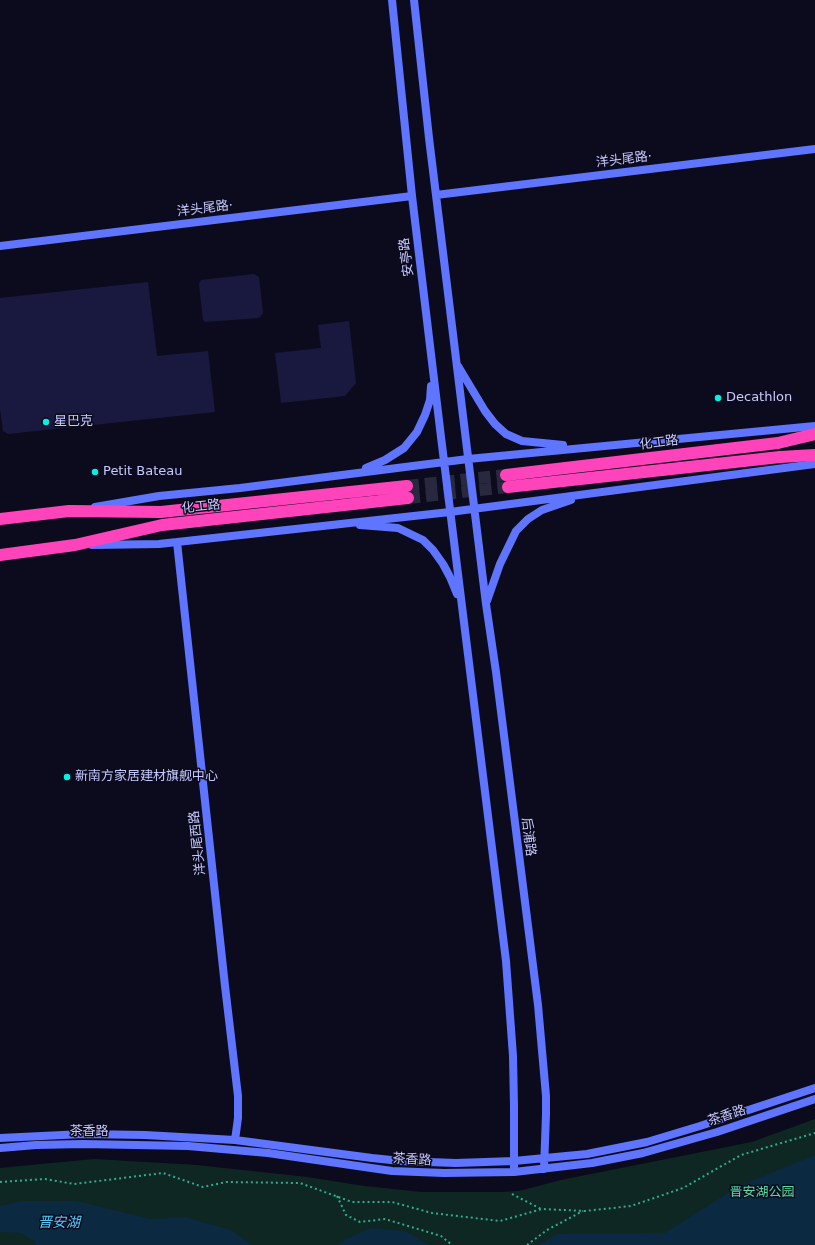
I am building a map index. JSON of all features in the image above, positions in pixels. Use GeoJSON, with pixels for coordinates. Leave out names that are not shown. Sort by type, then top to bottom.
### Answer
{"type":"FeatureCollection","features":[{"type":"Feature","properties":{"kind":"highway","name":"化工路"},"geometry":{"type":"LineString","coordinates":[[506,475],[778,443],[815,434]]}},
{"type":"Feature","properties":{"kind":"highway","name":"化工路"},"geometry":{"type":"LineString","coordinates":[[508,487],[772,458],[814,462]]}},
{"type":"Feature","properties":{"kind":"highway","name":"化工路"},"geometry":{"type":"LineString","coordinates":[[0,519],[70,511],[161,512],[407,486]]}},
{"type":"Feature","properties":{"kind":"highway","name":"化工路"},"geometry":{"type":"LineString","coordinates":[[0,554],[75,545],[162,526],[408,498]]}},
{"type":"Feature","properties":{"kind":"main road","name":"安亭路"},"geometry":{"type":"LineString","coordinates":[[392,0],[412,196],[450,512]]}},
{"type":"Feature","properties":{"kind":"main road"},"geometry":{"type":"LineString","coordinates":[[414,0],[474,509]]}},
{"type":"Feature","properties":{"kind":"main road","name":"洋头尾路·"},"geometry":{"type":"LineString","coordinates":[[436,195],[815,150]]}},
{"type":"Feature","properties":{"kind":"main road","name":"洋头尾路·"},"geometry":{"type":"LineString","coordinates":[[0,246],[412,196]]}},
{"type":"Feature","properties":{"kind":"main road"},"geometry":{"type":"LineString","coordinates":[[456,363],[485,411],[495,424],[506,434],[522,440],[580,447]]}},
{"type":"Feature","properties":{"kind":"main road"},"geometry":{"type":"LineString","coordinates":[[354,473],[385,460],[404,448],[417,432],[430,400],[432,366]]}},
{"type":"Feature","properties":{"kind":"main road"},"geometry":{"type":"LineString","coordinates":[[70,511],[159,496],[240,488],[468,459],[580,447],[815,426]]}},
{"type":"Feature","properties":{"kind":"main road"},"geometry":{"type":"LineString","coordinates":[[75,545],[159,544],[450,512],[814,462]]}},
{"type":"Feature","properties":{"kind":"main road"},"geometry":{"type":"LineString","coordinates":[[486,604],[500,564],[516,531],[528,519],[542,510],[588,494]]}},
{"type":"Feature","properties":{"kind":"main road","name":"后浦路"},"geometry":{"type":"LineString","coordinates":[[474,509],[538,1005],[546,1096],[544,1169]]}},
{"type":"Feature","properties":{"kind":"main road"},"geometry":{"type":"LineString","coordinates":[[450,512],[506,961],[513,1056],[514,1172]]}},
{"type":"Feature","properties":{"kind":"main road"},"geometry":{"type":"LineString","coordinates":[[339,524],[398,528],[423,540],[433,550],[446,571],[461,606]]}},
{"type":"Feature","properties":{"kind":"main road","name":"洋头尾西路"},"geometry":{"type":"LineString","coordinates":[[178,542],[238,1096],[238,1118],[235,1140]]}},
{"type":"Feature","properties":{"kind":"main road","name":"茶香路"},"geometry":{"type":"LineString","coordinates":[[0,1138],[110,1134],[235,1140],[401,1161],[456,1163],[514,1161],[587,1154],[646,1142],[815,1088]]}},
{"type":"Feature","properties":{"kind":"main road","name":"茶香路"},"geometry":{"type":"LineString","coordinates":[[0,1148],[36,1145],[83,1144],[188,1146],[268,1153],[399,1172],[514,1172],[592,1163],[643,1153],[717,1132],[815,1099]]}},
{"type":"Feature","properties":{"kind":"path"},"geometry":{"type":"LineString","coordinates":[[0,1182],[45,1179],[74,1184],[163,1173],[203,1187],[226,1182],[300,1183],[352,1202],[392,1202],[432,1213],[500,1221],[542,1209],[584,1211],[631,1206],[682,1188],[741,1155],[815,1133]]}},
{"type":"Feature","properties":{"kind":"path"},"geometry":{"type":"LineString","coordinates":[[512,1194],[542,1209]]}},
{"type":"Feature","properties":{"kind":"path"},"geometry":{"type":"LineString","coordinates":[[337,1196],[346,1215],[360,1222],[385,1218],[441,1236],[452,1245]]}},
{"type":"Feature","properties":{"kind":"path"},"geometry":{"type":"LineString","coordinates":[[527,1245],[546,1230],[584,1211]]}},
{"type":"Feature","properties":{"kind":"green space","name":"晋安湖公园"},"geometry":{"type":"Polygon","coordinates":[[[815,1119],[815,1245],[0,1245],[0,1168],[94,1159],[196,1165],[307,1177],[364,1186],[421,1192],[519,1191],[561,1180],[752,1142],[815,1119]]]}},
{"type":"Feature","properties":{"kind":"water"},"geometry":{"type":"Polygon","coordinates":[[[815,1155],[815,1245],[538,1245],[558,1234],[665,1233],[739,1186],[815,1155]]]}},
{"type":"Feature","properties":{"kind":"water","name":"晋安湖"},"geometry":{"type":"Polygon","coordinates":[[[22,1201],[77,1201],[150,1219],[185,1217],[231,1230],[252,1245],[36,1245],[36,1242],[21,1233],[0,1232],[0,1206],[22,1201]]]}},
{"type":"Feature","properties":{"kind":"water"},"geometry":{"type":"Polygon","coordinates":[[[371,1228],[405,1231],[429,1245],[338,1245],[346,1239],[371,1228]]]}},
{"type":"Feature","properties":{"kind":"building"},"geometry":{"type":"Polygon","coordinates":[[[254,274],[259,277],[263,313],[261,316],[258,318],[205,322],[203,320],[199,284],[201,280],[254,274]]]}},
{"type":"Feature","properties":{"kind":"building"},"geometry":{"type":"Polygon","coordinates":[[[148,282],[157,356],[208,351],[215,412],[8,434],[3,431],[0,409],[0,298],[148,282]]]}},
{"type":"Feature","properties":{"kind":"building"},"geometry":{"type":"Polygon","coordinates":[[[349,321],[356,383],[345,396],[281,403],[275,353],[321,348],[318,325],[349,321]]]}},
{"type":"Feature","properties":{"kind":"tunnel"},"geometry":{"type":"LineString","coordinates":[[407,486],[506,475]]}},
{"type":"Feature","properties":{"kind":"tunnel"},"geometry":{"type":"LineString","coordinates":[[408,498],[508,487]]}},
{"type":"Feature","properties":{"kind":"place","name":"Decathlon"},"geometry":{"type":"Point","coordinates":[718,398]}},
{"type":"Feature","properties":{"kind":"place","name":"星巴克"},"geometry":{"type":"Point","coordinates":[46,422]}},
{"type":"Feature","properties":{"kind":"place","name":"Petit Bateau"},"geometry":{"type":"Point","coordinates":[95,472]}},
{"type":"Feature","properties":{"kind":"place","name":"新南方家居建材旗舰中心"},"geometry":{"type":"Point","coordinates":[67,777]}}]}
